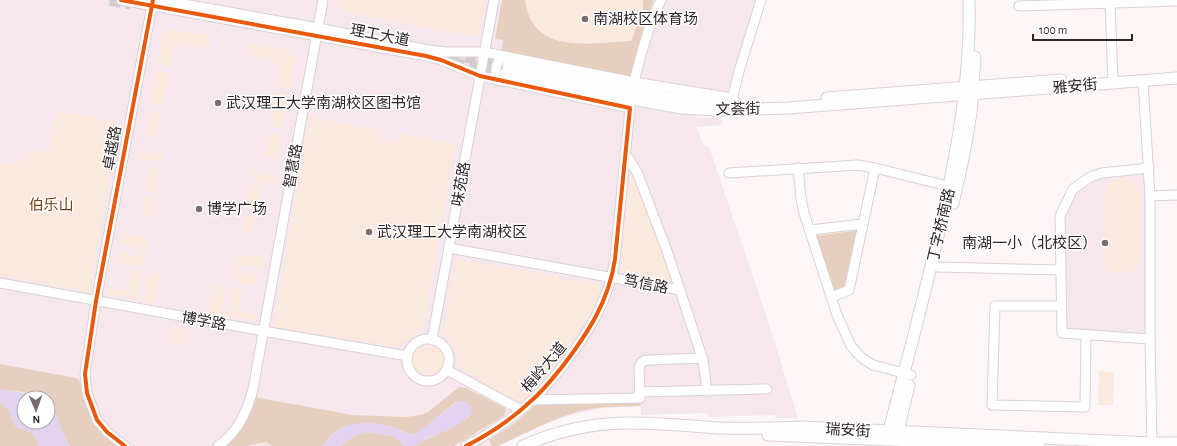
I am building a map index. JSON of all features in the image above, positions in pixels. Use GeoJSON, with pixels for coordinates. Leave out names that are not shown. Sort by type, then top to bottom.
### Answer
{"type":"FeatureCollection","features":[{"type":"Feature","properties":{"kind":"main road","name":"丁字桥南路"},"geometry":{"type":"LineString","coordinates":[[969,0],[969,90]]}},
{"type":"Feature","properties":{"kind":"main road","name":"丁字桥南路"},"geometry":{"type":"LineString","coordinates":[[908,374],[932,266],[967,140],[969,90],[976,0]]}},
{"type":"Feature","properties":{"kind":"main road","name":"文荟街"},"geometry":{"type":"LineString","coordinates":[[506,65],[662,97],[690,101],[771,102],[969,90]]}},
{"type":"Feature","properties":{"kind":"main road","name":"文荟街"},"geometry":{"type":"LineString","coordinates":[[506,65],[638,100],[682,108],[716,110],[788,108],[969,90]]}},
{"type":"Feature","properties":{"kind":"main road","name":"雅安街"},"geometry":{"type":"LineString","coordinates":[[969,90],[1113,79],[1177,70]]}},
{"type":"Feature","properties":{"kind":"main road","name":"雅安街"},"geometry":{"type":"LineString","coordinates":[[1113,79],[1144,80],[1177,78]]}},
{"type":"Feature","properties":{"kind":"main road","name":"丁字桥南路"},"geometry":{"type":"LineString","coordinates":[[891,441],[938,267],[953,187]]}},
{"type":"Feature","properties":{"kind":"main road","name":"瑞安街"},"geometry":{"type":"LineString","coordinates":[[522,446],[541,438],[562,432],[602,424],[621,423],[748,428],[802,427],[891,441],[1152,445],[1177,443]]}},
{"type":"Feature","properties":{"kind":"main road","name":"瑞安街"},"geometry":{"type":"LineString","coordinates":[[540,446],[572,436],[622,429],[1039,446]]}},
{"type":"Feature","properties":{"kind":"street","name":"理工大道"},"geometry":{"type":"LineString","coordinates":[[121,0],[152,3],[428,50],[446,52],[484,52],[506,65],[634,82],[731,101]]}},
{"type":"Feature","properties":{"kind":"street","name":"理工大道"},"geometry":{"type":"LineString","coordinates":[[162,0],[426,56],[441,60],[480,76],[630,108]]}},
{"type":"Feature","properties":{"kind":"street","name":"智慧路"},"geometry":{"type":"LineString","coordinates":[[218,446],[224,442],[236,428],[246,411],[253,389],[323,0]]}},
{"type":"Feature","properties":{"kind":"street","name":"味苑路"},"geometry":{"type":"LineString","coordinates":[[432,340],[494,0]]}},
{"type":"Feature","properties":{"kind":"street"},"geometry":{"type":"LineString","coordinates":[[634,82],[644,43],[652,19],[661,0]]}},
{"type":"Feature","properties":{"kind":"street"},"geometry":{"type":"LineString","coordinates":[[731,101],[761,0]]}},
{"type":"Feature","properties":{"kind":"street"},"geometry":{"type":"LineString","coordinates":[[1019,6],[1177,1]]}},
{"type":"Feature","properties":{"kind":"street"},"geometry":{"type":"LineString","coordinates":[[1110,2],[1113,79]]}},
{"type":"Feature","properties":{"kind":"street","name":"卓越路"},"geometry":{"type":"LineString","coordinates":[[125,446],[107,432],[97,420],[87,393],[85,381],[96,302],[152,3]]}},
{"type":"Feature","properties":{"kind":"street"},"geometry":{"type":"LineString","coordinates":[[496,80],[496,70],[500,58],[506,65]]}},
{"type":"Feature","properties":{"kind":"street"},"geometry":{"type":"LineString","coordinates":[[1144,80],[1150,196],[1152,445]]}},
{"type":"Feature","properties":{"kind":"street","name":"梅岭大道"},"geometry":{"type":"LineString","coordinates":[[466,446],[483,437],[533,400],[556,374],[582,338],[602,305],[612,277],[618,237],[630,108]]}},
{"type":"Feature","properties":{"kind":"street"},"geometry":{"type":"LineString","coordinates":[[625,153],[637,172],[667,251],[702,358],[707,391]]}},
{"type":"Feature","properties":{"kind":"street"},"geometry":{"type":"LineString","coordinates":[[729,174],[850,165],[875,168],[953,187]]}},
{"type":"Feature","properties":{"kind":"street"},"geometry":{"type":"LineString","coordinates":[[798,168],[800,198],[843,330],[851,346],[857,354],[873,365],[908,374]]}},
{"type":"Feature","properties":{"kind":"street"},"geometry":{"type":"LineString","coordinates":[[832,297],[849,290],[875,168]]}},
{"type":"Feature","properties":{"kind":"street"},"geometry":{"type":"LineString","coordinates":[[1149,168],[1102,172],[1090,177],[1073,188],[1060,216],[1062,333],[1150,339]]}},
{"type":"Feature","properties":{"kind":"street"},"geometry":{"type":"LineString","coordinates":[[1150,196],[1177,195]]}},
{"type":"Feature","properties":{"kind":"street"},"geometry":{"type":"LineString","coordinates":[[810,230],[863,224]]}},
{"type":"Feature","properties":{"kind":"street","name":"笃信路"},"geometry":{"type":"LineString","coordinates":[[449,248],[680,290]]}},
{"type":"Feature","properties":{"kind":"street"},"geometry":{"type":"LineString","coordinates":[[938,267],[1061,270]]}},
{"type":"Feature","properties":{"kind":"street","name":"博学路"},"geometry":{"type":"LineString","coordinates":[[0,283],[96,302],[408,356]]}},
{"type":"Feature","properties":{"kind":"street"},"geometry":{"type":"LineString","coordinates":[[1061,306],[995,306],[992,405],[1085,407],[1086,335]]}},
{"type":"Feature","properties":{"kind":"street"},"geometry":{"type":"LineString","coordinates":[[422,340],[432,340],[442,344],[446,350],[449,360],[447,370],[442,376],[434,381],[421,380],[414,376],[409,368],[408,356],[410,349],[415,344],[422,340]]}},
{"type":"Feature","properties":{"kind":"street"},"geometry":{"type":"LineString","coordinates":[[533,400],[640,398],[639,368],[643,361],[702,358]]}},
{"type":"Feature","properties":{"kind":"street"},"geometry":{"type":"LineString","coordinates":[[447,370],[521,410]]}},
{"type":"Feature","properties":{"kind":"street"},"geometry":{"type":"LineString","coordinates":[[639,392],[767,389]]}},
{"type":"Feature","properties":{"kind":"shaded area","name":"武汉理工大学南湖校区"},"geometry":{"type":"Polygon","coordinates":[[[0,0],[760,0],[727,99],[641,87],[506,77],[636,105],[696,115],[696,118],[722,117],[722,125],[696,127],[703,143],[709,147],[767,318],[798,418],[775,418],[775,415],[708,417],[708,413],[641,415],[641,406],[604,408],[574,414],[550,422],[498,446],[0,446],[0,0]]]}},
{"type":"Feature","properties":{"kind":"shaded area"},"geometry":{"type":"Polygon","coordinates":[[[502,0],[525,0],[530,18],[539,30],[551,38],[582,44],[631,41],[643,11],[643,0],[654,0],[643,28],[630,76],[626,78],[501,52],[503,40],[495,39],[502,0]]]}},
{"type":"Feature","properties":{"kind":"shaded area","name":"南湖一小（北校区）"},"geometry":{"type":"Polygon","coordinates":[[[1149,168],[1150,339],[1062,333],[1060,216],[1073,189],[1085,180],[1149,168]]]}},
{"type":"Feature","properties":{"kind":"shaded area"},"geometry":{"type":"Polygon","coordinates":[[[861,230],[849,290],[832,297],[812,236],[861,230]]]}},
{"type":"Feature","properties":{"kind":"shaded area"},"geometry":{"type":"Polygon","coordinates":[[[0,364],[76,378],[82,386],[85,402],[91,416],[99,427],[120,446],[70,446],[56,417],[56,390],[16,391],[0,389],[0,364]]]}},
{"type":"Feature","properties":{"kind":"shaded area"},"geometry":{"type":"Polygon","coordinates":[[[459,387],[466,388],[505,408],[506,411],[499,419],[454,446],[413,446],[450,429],[470,416],[456,402],[415,434],[408,434],[384,425],[367,423],[344,427],[331,436],[322,446],[272,446],[266,442],[246,446],[223,446],[254,397],[352,415],[406,417],[421,415],[428,412],[459,387]]]}},
{"type":"Feature","properties":{"kind":"shaded area"},"geometry":{"type":"Polygon","coordinates":[[[0,389],[16,392],[16,426],[9,410],[0,402],[0,389]]]}},
{"type":"Feature","properties":{"kind":"shaded area"},"geometry":{"type":"Polygon","coordinates":[[[459,401],[470,405],[471,411],[469,416],[456,426],[427,438],[419,444],[413,446],[404,446],[395,436],[367,432],[354,436],[341,446],[322,446],[331,436],[343,427],[358,423],[381,424],[395,428],[407,434],[415,434],[459,401]]]}},
{"type":"Feature","properties":{"kind":"shaded area"},"geometry":{"type":"Polygon","coordinates":[[[641,401],[641,406],[599,408],[574,413],[541,426],[498,446],[492,446],[489,440],[514,424],[538,403],[641,401]]]}},
{"type":"Feature","properties":{"kind":"shaded area"},"geometry":{"type":"Polygon","coordinates":[[[0,402],[9,410],[16,430],[24,430],[33,434],[36,437],[38,446],[0,446],[0,402]]]}},
{"type":"Feature","properties":{"kind":"shaded area"},"geometry":{"type":"Polygon","coordinates":[[[56,415],[70,446],[38,446],[35,437],[30,432],[24,430],[56,430],[56,415]]]}},
{"type":"Feature","properties":{"kind":"shaded area"},"geometry":{"type":"Polygon","coordinates":[[[367,432],[395,436],[404,446],[341,446],[354,436],[367,432]]]}},
{"type":"Feature","properties":{"kind":"green space"},"geometry":{"type":"Polygon","coordinates":[[[336,0],[485,0],[479,34],[474,37],[356,14],[336,6],[336,0]]]}},
{"type":"Feature","properties":{"kind":"green space","name":"南湖校区体育场"},"geometry":{"type":"Polygon","coordinates":[[[525,0],[643,0],[643,11],[632,41],[572,43],[556,41],[542,34],[532,22],[526,8],[525,0]]]}},
{"type":"Feature","properties":{"kind":"green space"},"geometry":{"type":"Polygon","coordinates":[[[169,29],[210,36],[208,48],[179,43],[178,48],[173,47],[170,67],[157,64],[163,32],[168,33],[169,29]]]}},
{"type":"Feature","properties":{"kind":"green space"},"geometry":{"type":"Polygon","coordinates":[[[250,43],[291,51],[291,55],[296,56],[290,88],[277,86],[281,66],[276,65],[277,61],[248,55],[250,43]]]}},
{"type":"Feature","properties":{"kind":"green space"},"geometry":{"type":"Polygon","coordinates":[[[156,70],[169,72],[162,107],[150,105],[156,70]]]}},
{"type":"Feature","properties":{"kind":"green space"},"geometry":{"type":"Polygon","coordinates":[[[276,92],[289,94],[282,128],[270,126],[276,92]]]}},
{"type":"Feature","properties":{"kind":"green space"},"geometry":{"type":"Polygon","coordinates":[[[149,111],[161,113],[157,136],[145,134],[149,111]]]}},
{"type":"Feature","properties":{"kind":"green space","name":"伯乐山"},"geometry":{"type":"Polygon","coordinates":[[[62,112],[115,121],[118,127],[89,292],[0,275],[0,163],[13,165],[13,161],[21,162],[22,158],[28,159],[30,149],[48,152],[55,116],[62,112]]]}},
{"type":"Feature","properties":{"kind":"green space"},"geometry":{"type":"Polygon","coordinates":[[[310,117],[378,130],[377,137],[379,137],[379,139],[395,142],[398,140],[400,133],[455,144],[423,328],[397,347],[274,327],[310,117]]]}},
{"type":"Feature","properties":{"kind":"green space"},"geometry":{"type":"Polygon","coordinates":[[[269,132],[281,135],[277,158],[265,156],[269,132]]]}},
{"type":"Feature","properties":{"kind":"green space"},"geometry":{"type":"Polygon","coordinates":[[[161,146],[164,147],[161,163],[136,158],[137,152],[159,156],[161,146]]]}},
{"type":"Feature","properties":{"kind":"green space"},"geometry":{"type":"Polygon","coordinates":[[[254,162],[257,163],[256,173],[278,177],[277,184],[251,179],[254,162]]]}},
{"type":"Feature","properties":{"kind":"green space"},"geometry":{"type":"Polygon","coordinates":[[[149,167],[160,169],[156,193],[145,191],[149,167]]]}},
{"type":"Feature","properties":{"kind":"green space"},"geometry":{"type":"Polygon","coordinates":[[[630,173],[635,173],[671,275],[667,282],[621,272],[630,173]]]}},
{"type":"Feature","properties":{"kind":"green space"},"geometry":{"type":"Polygon","coordinates":[[[1126,179],[1136,186],[1141,197],[1140,260],[1135,269],[1126,274],[1118,274],[1112,272],[1105,266],[1106,187],[1115,181],[1126,179]]]}},
{"type":"Feature","properties":{"kind":"green space"},"geometry":{"type":"Polygon","coordinates":[[[250,185],[261,187],[257,211],[246,209],[250,185]]]}},
{"type":"Feature","properties":{"kind":"green space"},"geometry":{"type":"Polygon","coordinates":[[[144,197],[155,199],[152,216],[141,214],[144,197]]]}},
{"type":"Feature","properties":{"kind":"green space"},"geometry":{"type":"Polygon","coordinates":[[[245,215],[256,216],[252,234],[242,232],[245,215]]]}},
{"type":"Feature","properties":{"kind":"green space"},"geometry":{"type":"Polygon","coordinates":[[[123,233],[148,237],[143,266],[117,262],[119,252],[140,256],[141,247],[121,244],[123,233]]]}},
{"type":"Feature","properties":{"kind":"green space"},"geometry":{"type":"Polygon","coordinates":[[[238,253],[264,258],[262,268],[241,265],[239,273],[260,277],[258,286],[233,282],[238,253]]]}},
{"type":"Feature","properties":{"kind":"green space"},"geometry":{"type":"Polygon","coordinates":[[[457,259],[598,284],[602,287],[600,296],[593,310],[569,346],[542,381],[522,401],[516,401],[458,367],[457,356],[454,348],[443,333],[455,262],[457,259]]]}},
{"type":"Feature","properties":{"kind":"green space"},"geometry":{"type":"Polygon","coordinates":[[[131,270],[142,272],[137,300],[107,294],[108,288],[127,291],[131,270]]]}},
{"type":"Feature","properties":{"kind":"green space"},"geometry":{"type":"Polygon","coordinates":[[[148,273],[160,275],[155,303],[143,301],[148,273]]]}},
{"type":"Feature","properties":{"kind":"green space"},"geometry":{"type":"Polygon","coordinates":[[[214,284],[226,287],[221,315],[209,313],[214,284]]]}},
{"type":"Feature","properties":{"kind":"green space"},"geometry":{"type":"Polygon","coordinates":[[[232,288],[242,289],[239,311],[258,314],[256,321],[227,316],[232,288]]]}},
{"type":"Feature","properties":{"kind":"green space"},"geometry":{"type":"Polygon","coordinates":[[[177,326],[184,329],[187,336],[184,343],[177,346],[170,343],[167,336],[170,329],[177,326]]]}},
{"type":"Feature","properties":{"kind":"green space"},"geometry":{"type":"Polygon","coordinates":[[[428,344],[440,349],[445,361],[440,373],[428,378],[416,373],[411,361],[416,349],[428,344]]]}},
{"type":"Feature","properties":{"kind":"green space"},"geometry":{"type":"Polygon","coordinates":[[[1099,371],[1114,372],[1113,405],[1098,405],[1099,371]]]}},
{"type":"Feature","properties":{"kind":"tunnel"},"geometry":{"type":"LineString","coordinates":[[110,0],[131,4]]}},
{"type":"Feature","properties":{"kind":"tunnel"},"geometry":{"type":"LineString","coordinates":[[449,54],[507,65]]}},
{"type":"Feature","properties":{"kind":"tunnel"},"geometry":{"type":"LineString","coordinates":[[453,63],[505,73]]}},
{"type":"Feature","properties":{"kind":"cycle path"},"geometry":{"type":"LineString","coordinates":[[121,0],[426,56],[441,60],[480,76],[630,108],[615,259],[608,289],[596,316],[589,329],[562,367],[540,393],[508,420],[466,446]]}},
{"type":"Feature","properties":{"kind":"cycle path"},"geometry":{"type":"LineString","coordinates":[[125,446],[107,432],[97,420],[87,393],[85,374],[96,301],[153,0]]}},
{"type":"Feature","properties":{"kind":"place","name":"南湖校区体育场"},"geometry":{"type":"Point","coordinates":[585,19]}},
{"type":"Feature","properties":{"kind":"place","name":"武汉理工大学南湖校区图书馆"},"geometry":{"type":"Point","coordinates":[218,103]}},
{"type":"Feature","properties":{"kind":"place","name":"博学广场"},"geometry":{"type":"Point","coordinates":[199,209]}},
{"type":"Feature","properties":{"kind":"place","name":"武汉理工大学南湖校区"},"geometry":{"type":"Point","coordinates":[369,232]}},
{"type":"Feature","properties":{"kind":"place","name":"南湖一小（北校区）"},"geometry":{"type":"Point","coordinates":[1105,243]}}]}
